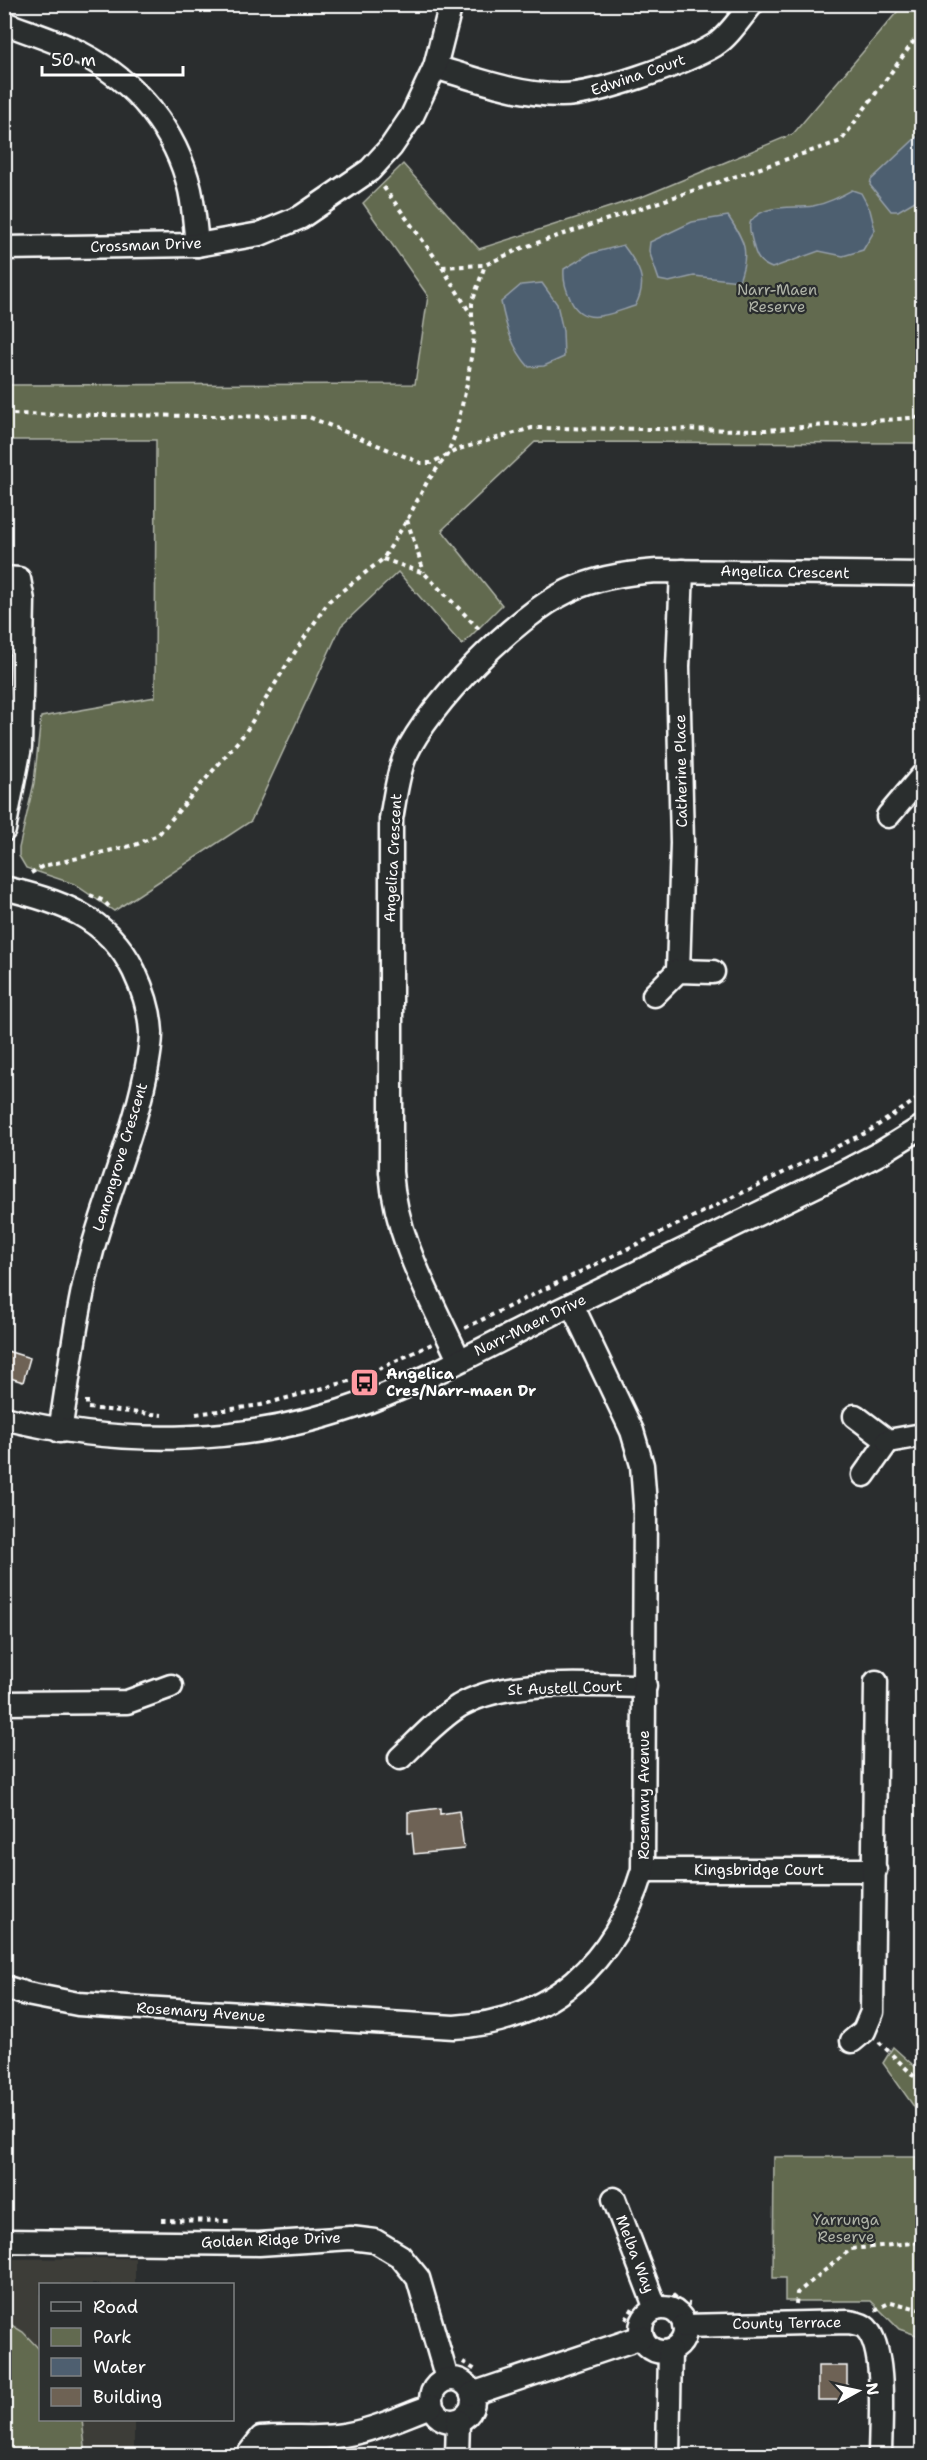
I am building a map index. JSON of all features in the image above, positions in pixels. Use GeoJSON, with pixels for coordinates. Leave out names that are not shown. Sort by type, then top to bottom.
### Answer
{"type":"FeatureCollection","features":[{"type":"Feature","properties":{"kind":"street","name":"Crossman Drive"},"geometry":{"type":"LineString","coordinates":[[4,248],[197,245],[260,234],[301,217],[370,170],[391,147],[412,116],[435,67],[451,4]]}},
{"type":"Feature","properties":{"kind":"street","name":"Edwina Court"},"geometry":{"type":"LineString","coordinates":[[435,67],[535,93],[585,94],[687,59],[717,44],[752,4]]}},
{"type":"Feature","properties":{"kind":"street"},"geometry":{"type":"LineString","coordinates":[[4,23],[80,53],[108,68],[136,91],[160,120],[180,156],[191,191],[197,245]]}},
{"type":"Feature","properties":{"kind":"street","name":"Angelica Crescent"},"geometry":{"type":"LineString","coordinates":[[459,1360],[405,1242],[392,1193],[390,898],[392,819],[397,784],[405,758],[421,725],[451,689],[534,612],[567,591],[592,581],[631,573],[682,571],[922,574]]}},
{"type":"Feature","properties":{"kind":"street","name":"Catherine Place"},"geometry":{"type":"LineString","coordinates":[[678,971],[682,843],[678,667],[682,571]]}},
{"type":"Feature","properties":{"kind":"street"},"geometry":{"type":"LineString","coordinates":[[4,578],[19,579],[23,601],[20,747],[4,830]]}},
{"type":"Feature","properties":{"kind":"street"},"geometry":{"type":"LineString","coordinates":[[888,816],[920,787]]}},
{"type":"Feature","properties":{"kind":"street","name":"Lemongrove Crescent"},"geometry":{"type":"LineString","coordinates":[[4,888],[55,901],[90,920],[106,933],[119,948],[135,974],[145,998],[150,1023],[150,1048],[140,1102],[93,1246],[84,1283],[60,1431]]}},
{"type":"Feature","properties":{"kind":"street"},"geometry":{"type":"LineString","coordinates":[[654,995],[678,971],[713,972]]}},
{"type":"Feature","properties":{"kind":"street","name":"Narr-Maen Drive"},"geometry":{"type":"LineString","coordinates":[[4,1418],[60,1431],[108,1436],[167,1438],[206,1437],[266,1429],[332,1414],[370,1401],[459,1360],[872,1157],[922,1127]]}},
{"type":"Feature","properties":{"kind":"street","name":"Rosemary Avenue"},"geometry":{"type":"LineString","coordinates":[[4,1987],[78,2004],[435,2027],[473,2026],[510,2018],[546,2003],[583,1974],[614,1937],[627,1916],[643,1869],[645,1505],[642,1465],[632,1431],[572,1305]]}},
{"type":"Feature","properties":{"kind":"street"},"geometry":{"type":"LineString","coordinates":[[855,1416],[888,1441]]}},
{"type":"Feature","properties":{"kind":"street"},"geometry":{"type":"LineString","coordinates":[[864,1475],[888,1441],[922,1435]]}},
{"type":"Feature","properties":{"kind":"street"},"geometry":{"type":"LineString","coordinates":[[858,2036],[872,2012],[876,1682]]}},
{"type":"Feature","properties":{"kind":"street"},"geometry":{"type":"LineString","coordinates":[[4,1703],[127,1702],[171,1686]]}},
{"type":"Feature","properties":{"kind":"street","name":"St Austell Court"},"geometry":{"type":"LineString","coordinates":[[400,1758],[447,1714],[483,1695],[522,1687],[645,1686]]}},
{"type":"Feature","properties":{"kind":"street","name":"Kingsbridge Court"},"geometry":{"type":"LineString","coordinates":[[643,1869],[875,1870]]}},
{"type":"Feature","properties":{"kind":"street","name":"Melba Way"},"geometry":{"type":"LineString","coordinates":[[614,2199],[656,2309]]}},
{"type":"Feature","properties":{"kind":"street","name":"Golden Ridge Drive"},"geometry":{"type":"LineString","coordinates":[[4,2241],[259,2244],[351,2238],[375,2241],[400,2256],[418,2278],[447,2379]]}},
{"type":"Feature","properties":{"kind":"street"},"geometry":{"type":"LineString","coordinates":[[656,2309],[671,2310],[682,2319],[684,2326],[681,2341],[670,2351],[663,2352],[650,2348],[642,2337],[642,2324],[650,2312],[656,2309]]}},
{"type":"Feature","properties":{"kind":"street","name":"County Terrace"},"geometry":{"type":"LineString","coordinates":[[684,2326],[849,2322],[865,2326],[875,2341],[880,2377],[880,2456]]}},
{"type":"Feature","properties":{"kind":"street"},"geometry":{"type":"LineString","coordinates":[[472,2394],[642,2337]]}},
{"type":"Feature","properties":{"kind":"street"},"geometry":{"type":"LineString","coordinates":[[668,2456],[670,2351]]}},
{"type":"Feature","properties":{"kind":"street"},"geometry":{"type":"LineString","coordinates":[[447,2379],[465,2384],[472,2394],[472,2407],[469,2413],[458,2421],[451,2422],[438,2417],[431,2406],[432,2392],[447,2379]]}},
{"type":"Feature","properties":{"kind":"street"},"geometry":{"type":"LineString","coordinates":[[247,2456],[261,2438],[282,2435],[335,2437],[355,2433],[431,2406]]}},
{"type":"Feature","properties":{"kind":"street"},"geometry":{"type":"LineString","coordinates":[[457,2456],[458,2421]]}},
{"type":"Feature","properties":{"kind":"path"},"geometry":{"type":"LineString","coordinates":[[442,267],[485,265],[522,248],[842,141],[922,30]]}},
{"type":"Feature","properties":{"kind":"path"},"geometry":{"type":"LineString","coordinates":[[370,170],[442,267],[472,316]]}},
{"type":"Feature","properties":{"kind":"path"},"geometry":{"type":"LineString","coordinates":[[39,876],[30,874],[43,866],[135,845],[158,836],[245,733],[329,601],[382,559],[407,520],[427,482],[447,455],[455,435],[467,384],[474,337],[472,303],[485,265]]}},
{"type":"Feature","properties":{"kind":"path"},"geometry":{"type":"LineString","coordinates":[[4,414],[309,417],[421,463],[431,463],[459,449],[532,428],[766,430],[922,417]]}},
{"type":"Feature","properties":{"kind":"path"},"geometry":{"type":"LineString","coordinates":[[407,520],[424,573]]}},
{"type":"Feature","properties":{"kind":"path"},"geometry":{"type":"LineString","coordinates":[[382,559],[424,573],[496,645]]}},
{"type":"Feature","properties":{"kind":"path"},"geometry":{"type":"LineString","coordinates":[[85,892],[104,901],[117,915]]}},
{"type":"Feature","properties":{"kind":"path"},"geometry":{"type":"LineString","coordinates":[[190,1415],[261,1405],[357,1379],[869,1131],[922,1096]]}},
{"type":"Feature","properties":{"kind":"path"},"geometry":{"type":"LineString","coordinates":[[87,1396],[87,1408],[167,1416]]}},
{"type":"Feature","properties":{"kind":"path"},"geometry":{"type":"LineString","coordinates":[[858,2036],[889,2050],[922,2084]]}},
{"type":"Feature","properties":{"kind":"path"},"geometry":{"type":"LineString","coordinates":[[795,2306],[796,2294],[851,2249],[922,2242]]}},
{"type":"Feature","properties":{"kind":"path"},"geometry":{"type":"LineString","coordinates":[[876,2309],[891,2302],[922,2310]]}},
{"type":"Feature","properties":{"kind":"shaded area"},"geometry":{"type":"Polygon","coordinates":[[[135,2258],[135,2283],[39,2283],[39,2421],[134,2421],[134,2455],[5,2455],[4,2259],[135,2258]]]}},
{"type":"Feature","properties":{"kind":"green space","name":"Narr-Maen Reserve"},"geometry":{"type":"Polygon","coordinates":[[[903,5],[922,5],[922,443],[535,442],[442,530],[502,605],[462,645],[398,572],[341,626],[251,821],[114,911],[74,884],[26,868],[19,856],[19,848],[34,783],[41,717],[155,697],[156,440],[5,440],[5,385],[415,384],[428,296],[363,203],[403,164],[479,249],[644,196],[793,134],[903,5]]]}},
{"type":"Feature","properties":{"kind":"green space"},"geometry":{"type":"Polygon","coordinates":[[[893,2047],[922,2073],[922,2118],[883,2063],[893,2047]]]}},
{"type":"Feature","properties":{"kind":"green space","name":"Yarrunga Reserve"},"geometry":{"type":"Polygon","coordinates":[[[774,2157],[922,2157],[922,2337],[899,2329],[871,2301],[785,2301],[785,2278],[773,2278],[774,2157]]]}},
{"type":"Feature","properties":{"kind":"green space"},"geometry":{"type":"Polygon","coordinates":[[[5,2321],[23,2332],[39,2349],[39,2421],[82,2421],[86,2455],[5,2455],[5,2321]]]}},
{"type":"Feature","properties":{"kind":"water"},"geometry":{"type":"Polygon","coordinates":[[[922,132],[922,197],[898,211],[891,211],[870,185],[871,180],[922,132]]]}},
{"type":"Feature","properties":{"kind":"water"},"geometry":{"type":"Polygon","coordinates":[[[852,190],[861,193],[870,210],[875,230],[863,250],[843,256],[819,251],[772,268],[759,259],[754,249],[750,229],[751,221],[757,215],[772,209],[818,205],[852,190]]]}},
{"type":"Feature","properties":{"kind":"water"},"geometry":{"type":"Polygon","coordinates":[[[728,216],[744,247],[744,262],[739,281],[694,276],[669,282],[659,280],[649,251],[650,242],[692,222],[728,216]]]}},
{"type":"Feature","properties":{"kind":"water"},"geometry":{"type":"Polygon","coordinates":[[[623,245],[638,267],[642,281],[635,306],[608,315],[583,314],[571,301],[565,285],[564,269],[589,254],[623,245]]]}},
{"type":"Feature","properties":{"kind":"water"},"geometry":{"type":"Polygon","coordinates":[[[542,283],[557,304],[563,331],[564,357],[544,366],[529,367],[511,337],[501,302],[521,285],[542,283]]]}},
{"type":"Feature","properties":{"kind":"building"},"geometry":{"type":"Polygon","coordinates":[[[4,1350],[30,1358],[23,1382],[4,1376],[4,1350]]]}},
{"type":"Feature","properties":{"kind":"building"},"geometry":{"type":"Polygon","coordinates":[[[440,1808],[440,1814],[459,1811],[464,1849],[414,1854],[412,1833],[408,1833],[408,1812],[440,1808]]]}},
{"type":"Feature","properties":{"kind":"building"},"geometry":{"type":"Polygon","coordinates":[[[818,2366],[847,2366],[847,2400],[818,2400],[818,2366]]]}},
{"type":"Feature","properties":{"kind":"place","name":"Angelica Cres/Narr-maen Dr"},"geometry":{"type":"Point","coordinates":[365,1383]}}]}
